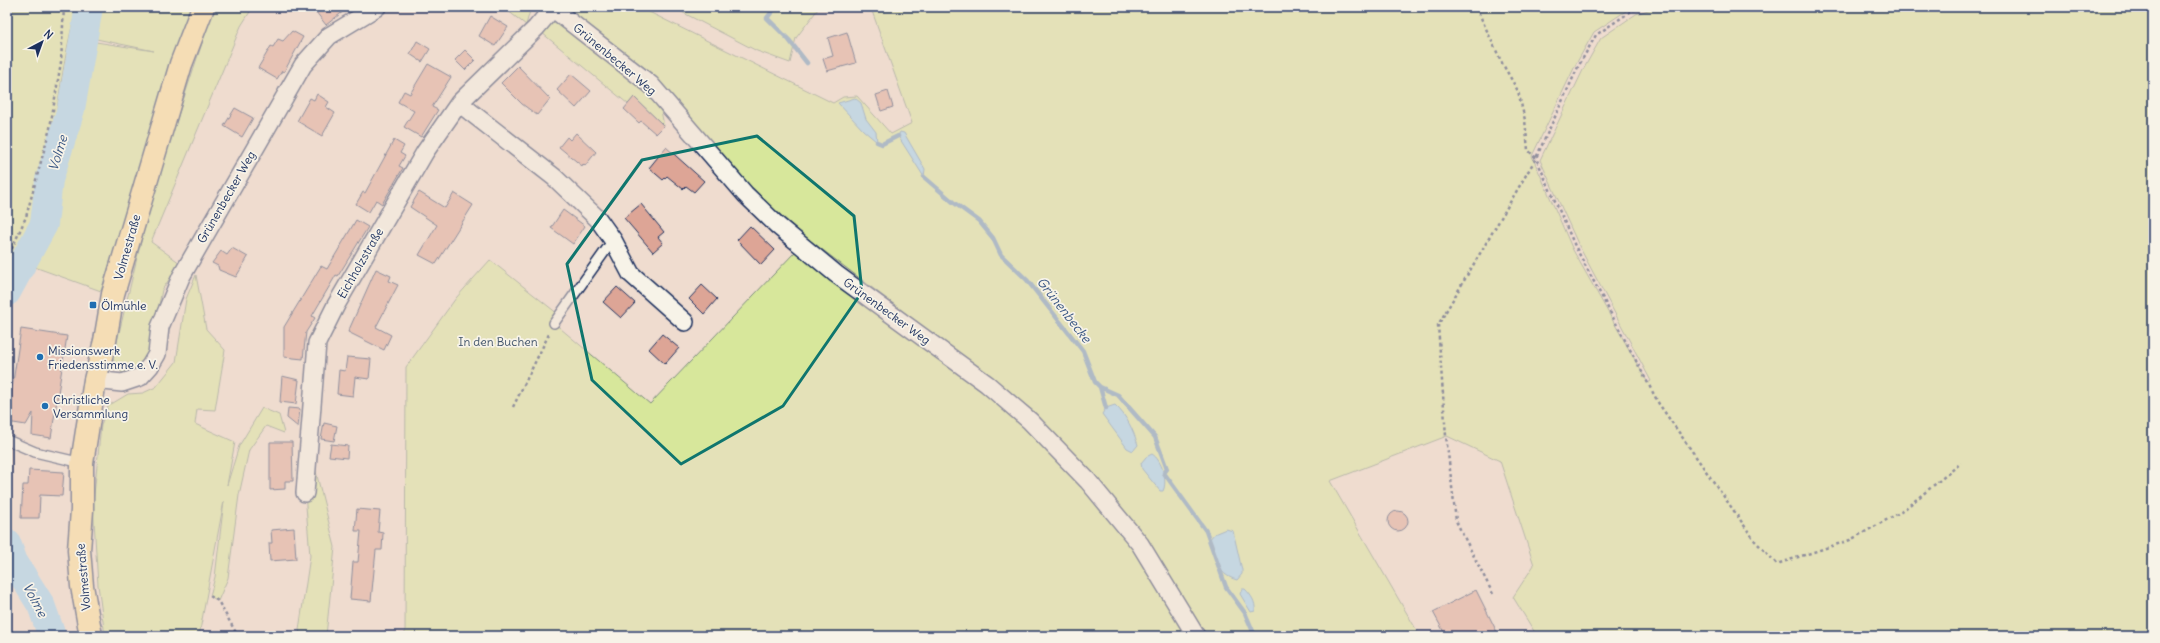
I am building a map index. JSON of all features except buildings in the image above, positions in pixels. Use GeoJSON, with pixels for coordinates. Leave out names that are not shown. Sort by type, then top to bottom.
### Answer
{"type":"FeatureCollection","features":[{"type":"Feature","properties":{"kind":"main road","name":"Volmestraße"},"geometry":{"type":"LineString","coordinates":[[91,636],[82,586],[79,550],[82,510],[82,463],[95,380],[105,341],[113,294],[181,64],[203,7]]}},
{"type":"Feature","properties":{"kind":"street","name":"Grünenbecker Weg"},"geometry":{"type":"LineString","coordinates":[[95,380],[122,383],[140,377],[150,366],[157,354],[160,327],[181,277],[303,65],[330,36],[377,7]]}},
{"type":"Feature","properties":{"kind":"street","name":"Grünenbecker Weg"},"geometry":{"type":"LineString","coordinates":[[552,7],[651,85],[745,194],[778,226],[836,274],[987,384],[1030,421],[1088,481],[1140,544],[1196,636]]}},
{"type":"Feature","properties":{"kind":"street","name":"Eichholzstraße"},"geometry":{"type":"LineString","coordinates":[[305,493],[308,440],[317,344],[336,305],[425,152],[459,103],[536,28],[552,7]]}},
{"type":"Feature","properties":{"kind":"street"},"geometry":{"type":"LineString","coordinates":[[459,103],[554,177],[598,219],[613,240],[631,274],[685,322]]}},
{"type":"Feature","properties":{"kind":"lane"},"geometry":{"type":"LineString","coordinates":[[554,323],[613,240]]}},
{"type":"Feature","properties":{"kind":"lane"},"geometry":{"type":"LineString","coordinates":[[7,440],[35,452],[82,463]]}},
{"type":"Feature","properties":{"kind":"path"},"geometry":{"type":"LineString","coordinates":[[7,260],[26,217],[50,128],[61,62],[64,7]]}},
{"type":"Feature","properties":{"kind":"path"},"geometry":{"type":"LineString","coordinates":[[1476,7],[1501,61],[1518,91],[1525,120],[1528,150],[1536,158],[1576,246],[1659,404],[1755,541],[1777,564],[1856,536],[1901,512],[1961,464]]}},
{"type":"Feature","properties":{"kind":"path"},"geometry":{"type":"LineString","coordinates":[[1493,594],[1456,521],[1446,436],[1438,325],[1536,158],[1578,67],[1596,35],[1633,10],[1643,7]]}},
{"type":"Feature","properties":{"kind":"path"},"geometry":{"type":"LineString","coordinates":[[513,408],[554,323]]}},
{"type":"Feature","properties":{"kind":"path"},"geometry":{"type":"LineString","coordinates":[[210,596],[218,601],[238,636]]}},
{"type":"Feature","properties":{"kind":"highlighted area"},"geometry":{"type":"Polygon","coordinates":[[[757,136],[854,216],[862,292],[783,406],[681,464],[592,380],[567,264],[642,160],[757,136]]]}},
{"type":"Feature","properties":{"kind":"green space"},"geometry":{"type":"Polygon","coordinates":[[[7,7],[77,7],[70,33],[52,142],[41,196],[30,229],[7,274],[7,7]]]}},
{"type":"Feature","properties":{"kind":"green space"},"geometry":{"type":"Polygon","coordinates":[[[84,7],[191,7],[101,291],[29,265],[50,231],[52,183],[62,162],[96,42],[154,51],[77,35],[84,7]]]}},
{"type":"Feature","properties":{"kind":"green space"},"geometry":{"type":"Polygon","coordinates":[[[214,7],[253,7],[241,26],[151,242],[180,263],[162,290],[149,353],[134,372],[122,373],[115,365],[113,358],[142,237],[160,170],[214,7]]]}},
{"type":"Feature","properties":{"kind":"green space"},"geometry":{"type":"Polygon","coordinates":[[[503,7],[531,7],[526,25],[503,7]]]}},
{"type":"Feature","properties":{"kind":"green space"},"geometry":{"type":"Polygon","coordinates":[[[566,7],[639,7],[833,103],[843,97],[857,96],[891,134],[912,123],[872,11],[818,9],[796,38],[790,63],[757,51],[672,7],[1632,7],[1594,32],[1576,64],[1532,156],[1573,250],[1648,383],[1651,381],[1579,246],[1540,160],[1583,70],[1601,38],[1636,14],[1657,7],[2153,7],[2153,636],[1537,636],[1513,597],[1534,565],[1500,461],[1447,436],[1330,481],[1420,636],[1206,636],[1147,540],[1035,412],[807,238],[752,190],[653,74],[566,7]]]}},
{"type":"Feature","properties":{"kind":"green space"},"geometry":{"type":"Polygon","coordinates":[[[550,11],[651,85],[660,105],[664,126],[634,98],[628,104],[536,28],[550,11]]]}},
{"type":"Feature","properties":{"kind":"green space","name":"In den Buchen"},"geometry":{"type":"Polygon","coordinates":[[[795,252],[1026,425],[1134,545],[1188,636],[405,636],[406,367],[456,298],[490,260],[558,314],[554,323],[650,404],[795,252]]]}},
{"type":"Feature","properties":{"kind":"green space"},"geometry":{"type":"Polygon","coordinates":[[[196,275],[206,329],[225,350],[215,410],[197,409],[195,424],[235,442],[227,485],[239,446],[262,408],[279,415],[284,433],[266,426],[249,450],[239,495],[228,578],[218,601],[210,596],[215,577],[224,501],[199,636],[105,636],[98,585],[93,505],[101,425],[108,406],[128,394],[143,393],[156,387],[176,362],[186,299],[196,275]]]}},
{"type":"Feature","properties":{"kind":"green space"},"geometry":{"type":"Polygon","coordinates":[[[308,440],[335,547],[326,636],[301,636],[299,630],[310,556],[305,493],[308,440]]]}},
{"type":"Feature","properties":{"kind":"water"},"geometry":{"type":"Polygon","coordinates":[[[855,98],[861,103],[866,119],[876,132],[877,142],[863,130],[838,103],[855,98]]]}},
{"type":"Feature","properties":{"kind":"water"},"geometry":{"type":"Polygon","coordinates":[[[900,132],[904,133],[925,169],[924,177],[898,136],[900,132]]]}},
{"type":"Feature","properties":{"kind":"water"},"geometry":{"type":"Polygon","coordinates":[[[1115,405],[1126,419],[1134,434],[1138,445],[1133,451],[1127,448],[1102,414],[1106,408],[1115,405]]]}},
{"type":"Feature","properties":{"kind":"water"},"geometry":{"type":"Polygon","coordinates":[[[1152,454],[1159,461],[1163,471],[1165,482],[1163,491],[1160,491],[1142,469],[1141,463],[1146,457],[1152,454]]]}},
{"type":"Feature","properties":{"kind":"water"},"geometry":{"type":"Polygon","coordinates":[[[1226,529],[1233,531],[1242,570],[1242,574],[1237,580],[1225,574],[1221,570],[1215,559],[1209,540],[1214,534],[1226,529]]]}},
{"type":"Feature","properties":{"kind":"water"},"geometry":{"type":"Polygon","coordinates":[[[1242,589],[1245,589],[1251,596],[1255,605],[1255,611],[1251,612],[1240,594],[1242,589]]]}},
{"type":"Feature","properties":{"kind":"waterway","name":"Volme"},"geometry":{"type":"LineString","coordinates":[[7,292],[44,224],[49,180],[71,109],[89,7]]}},
{"type":"Feature","properties":{"kind":"waterway","name":"Grünenbecke"},"geometry":{"type":"LineString","coordinates":[[774,7],[767,18],[789,40],[807,63]]}},
{"type":"Feature","properties":{"kind":"waterway","name":"Grünenbecke"},"geometry":{"type":"LineString","coordinates":[[877,142],[882,144],[898,136]]}},
{"type":"Feature","properties":{"kind":"waterway","name":"Grünenbecke"},"geometry":{"type":"LineString","coordinates":[[924,177],[953,202],[979,221],[993,238],[1001,255],[1027,280],[1083,351],[1095,382],[1100,387],[1118,395],[1155,437],[1167,469],[1164,473],[1206,531],[1226,587],[1245,613],[1255,636]]}},
{"type":"Feature","properties":{"kind":"waterway"},"geometry":{"type":"LineString","coordinates":[[1100,387],[1106,408]]}},
{"type":"Feature","properties":{"kind":"waterway","name":"Volme"},"geometry":{"type":"LineString","coordinates":[[7,543],[14,562],[41,605],[52,636]]}},
{"type":"Feature","properties":{"kind":"place","name":"Ölmühle"},"geometry":{"type":"Point","coordinates":[93,305]}},
{"type":"Feature","properties":{"kind":"place","name":"Missionswerk Friedensstimme e. V."},"geometry":{"type":"Point","coordinates":[40,357]}},
{"type":"Feature","properties":{"kind":"place","name":"Christliche Versammlung"},"geometry":{"type":"Point","coordinates":[45,406]}}]}
